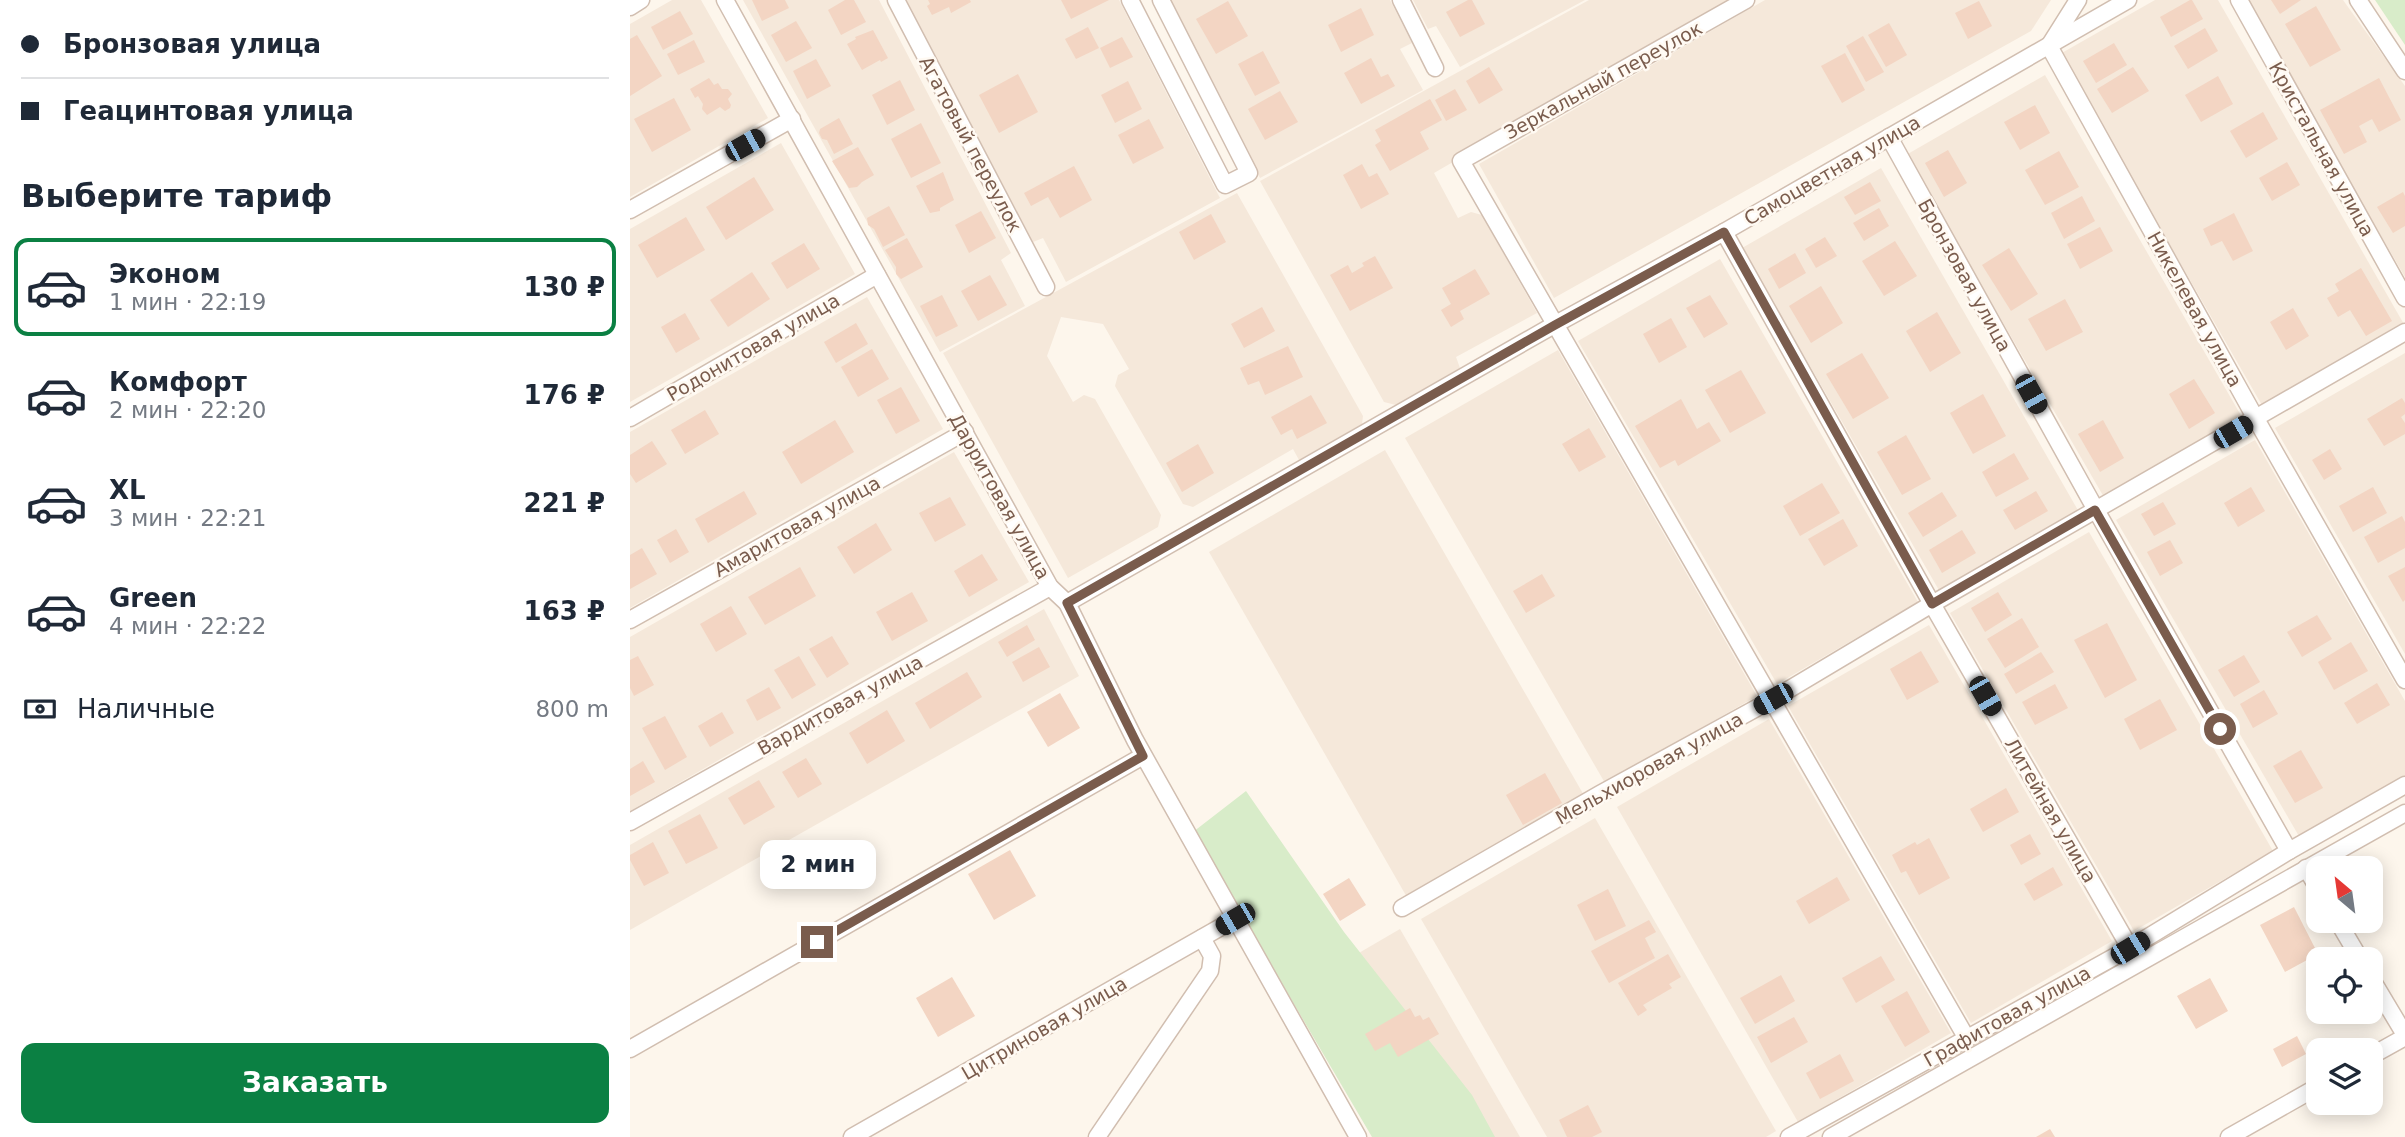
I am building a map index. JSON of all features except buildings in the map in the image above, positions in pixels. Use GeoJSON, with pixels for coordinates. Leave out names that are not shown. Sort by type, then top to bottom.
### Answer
{"type":"FeatureCollection","features":[{"type":"Feature","properties":{"kind":"street"},"geometry":{"type":"LineString","coordinates":[[630,6],[641,0]]}},
{"type":"Feature","properties":{"kind":"street","name":"Дарритовая улица"},"geometry":{"type":"LineString","coordinates":[[725,0],[1050,587],[1067,603],[1143,756],[1358,1137]]}},
{"type":"Feature","properties":{"kind":"street","name":"Агатовый переулок"},"geometry":{"type":"LineString","coordinates":[[896,0],[1046,287]]}},
{"type":"Feature","properties":{"kind":"street"},"geometry":{"type":"LineString","coordinates":[[1130,0],[1225,185],[1249,173],[1160,0]]}},
{"type":"Feature","properties":{"kind":"street"},"geometry":{"type":"LineString","coordinates":[[1401,0],[1435,68]]}},
{"type":"Feature","properties":{"kind":"street","name":"Зеркальный переулок"},"geometry":{"type":"LineString","coordinates":[[1555,325],[1461,160],[1745,0]]}},
{"type":"Feature","properties":{"kind":"street","name":"Самоцветная улица"},"geometry":{"type":"LineString","coordinates":[[2049,46],[2078,0]]}},
{"type":"Feature","properties":{"kind":"street","name":"Самоцветная улица"},"geometry":{"type":"LineString","coordinates":[[1067,603],[2128,0]]}},
{"type":"Feature","properties":{"kind":"street","name":"Кристальная улица"},"geometry":{"type":"LineString","coordinates":[[2239,0],[2405,298]]}},
{"type":"Feature","properties":{"kind":"street"},"geometry":{"type":"LineString","coordinates":[[2358,0],[2405,71]]}},
{"type":"Feature","properties":{"kind":"street","name":"Никелевая улица"},"geometry":{"type":"LineString","coordinates":[[2049,46],[2256,419],[2405,680]]}},
{"type":"Feature","properties":{"kind":"street"},"geometry":{"type":"LineString","coordinates":[[630,210],[792,119]]}},
{"type":"Feature","properties":{"kind":"street","name":"Бронзовая улица"},"geometry":{"type":"LineString","coordinates":[[1889,138],[2095,510],[2289,851]]}},
{"type":"Feature","properties":{"kind":"street","name":"Литейная улица"},"geometry":{"type":"LineString","coordinates":[[1724,232],[1932,604],[2130,948]]}},
{"type":"Feature","properties":{"kind":"street","name":"Родонитовая улица"},"geometry":{"type":"LineString","coordinates":[[630,418],[877,275]]}},
{"type":"Feature","properties":{"kind":"street"},"geometry":{"type":"LineString","coordinates":[[1555,325],[1966,1037]]}},
{"type":"Feature","properties":{"kind":"street","name":"Мельхиоровая улица"},"geometry":{"type":"LineString","coordinates":[[1402,908],[1600,794],[1773,699],[1932,604],[2405,332]]}},
{"type":"Feature","properties":{"kind":"street","name":"Амаритовая улица"},"geometry":{"type":"LineString","coordinates":[[630,620],[965,432]]}},
{"type":"Feature","properties":{"kind":"street","name":"Вардитовая улица"},"geometry":{"type":"LineString","coordinates":[[630,822],[1050,587]]}},
{"type":"Feature","properties":{"kind":"street"},"geometry":{"type":"LineString","coordinates":[[630,1049],[1143,756]]}},
{"type":"Feature","properties":{"kind":"street","name":"Графитовая улица"},"geometry":{"type":"LineString","coordinates":[[1789,1137],[2130,948],[2289,851],[2405,785]]}},
{"type":"Feature","properties":{"kind":"street"},"geometry":{"type":"LineString","coordinates":[[2328,856],[2405,813]]}},
{"type":"Feature","properties":{"kind":"street"},"geometry":{"type":"LineString","coordinates":[[1831,1137],[2306,868]]}},
{"type":"Feature","properties":{"kind":"street","name":"Цитриновая улица"},"geometry":{"type":"LineString","coordinates":[[852,1137],[1235,919]]}},
{"type":"Feature","properties":{"kind":"street"},"geometry":{"type":"LineString","coordinates":[[1097,1137],[1210,971],[1212,956],[1202,938]]}},
{"type":"Feature","properties":{"kind":"street"},"geometry":{"type":"LineString","coordinates":[[2383,998],[2405,1036],[2383,1049]]}},
{"type":"Feature","properties":{"kind":"street"},"geometry":{"type":"LineString","coordinates":[[2229,1137],[2306,1093]]}},
{"type":"Feature","properties":{"kind":"shaded area"},"geometry":{"type":"Polygon","coordinates":[[[672,0],[701,0],[768,118],[630,197],[630,24],[672,0]]]}},
{"type":"Feature","properties":{"kind":"shaded area"},"geometry":{"type":"Polygon","coordinates":[[[743,0],[879,0],[1011,253],[1001,260],[1025,306],[940,352],[743,0]]]}},
{"type":"Feature","properties":{"kind":"shaded area"},"geometry":{"type":"Polygon","coordinates":[[[906,0],[1119,0],[1220,198],[1066,282],[1043,238],[1033,242],[906,0]]]}},
{"type":"Feature","properties":{"kind":"shaded area"},"geometry":{"type":"Polygon","coordinates":[[[1169,0],[1390,0],[1412,43],[1400,49],[1423,90],[1260,178],[1169,0]]]}},
{"type":"Feature","properties":{"kind":"shaded area"},"geometry":{"type":"Polygon","coordinates":[[[1413,0],[1585,0],[1460,67],[1436,26],[1428,29],[1413,0]]]}},
{"type":"Feature","properties":{"kind":"shaded area"},"geometry":{"type":"Polygon","coordinates":[[[1589,0],[1733,0],[1434,173],[1458,218],[1471,212],[1482,215],[1537,313],[1456,357],[1460,368],[1396,405],[1384,402],[1260,181],[1589,0]]]}},
{"type":"Feature","properties":{"kind":"shaded area"},"geometry":{"type":"Polygon","coordinates":[[[1765,0],[2051,0],[2031,31],[1554,298],[1479,164],[1765,0]]]}},
{"type":"Feature","properties":{"kind":"shaded area"},"geometry":{"type":"Polygon","coordinates":[[[2155,0],[2218,0],[2405,326],[2263,407],[2060,54],[2155,0]]]}},
{"type":"Feature","properties":{"kind":"shaded area"},"geometry":{"type":"Polygon","coordinates":[[[2244,0],[2343,0],[2405,86],[2405,277],[2244,0]]]}},
{"type":"Feature","properties":{"kind":"shaded area"},"geometry":{"type":"Polygon","coordinates":[[[2045,75],[2243,419],[2105,499],[1906,155],[2045,75]]]}},
{"type":"Feature","properties":{"kind":"shaded area"},"geometry":{"type":"Polygon","coordinates":[[[781,143],[855,274],[630,402],[630,229],[781,143]]]}},
{"type":"Feature","properties":{"kind":"shaded area"},"geometry":{"type":"Polygon","coordinates":[[[1881,168],[2079,512],[1940,592],[1742,248],[1881,168]]]}},
{"type":"Feature","properties":{"kind":"shaded area"},"geometry":{"type":"Polygon","coordinates":[[[1237,193],[1363,416],[1362,424],[1299,460],[1293,449],[1193,507],[1183,504],[1115,386],[1118,375],[1129,369],[1103,324],[1061,317],[1047,356],[1073,402],[1084,395],[1095,399],[1161,515],[1158,527],[1068,578],[943,353],[1237,193]]]}},
{"type":"Feature","properties":{"kind":"shaded area"},"geometry":{"type":"Polygon","coordinates":[[[1720,259],[1918,602],[1777,684],[1578,341],[1720,259]]]}},
{"type":"Feature","properties":{"kind":"shaded area"},"geometry":{"type":"Polygon","coordinates":[[[867,297],[943,429],[630,608],[630,432],[867,297]]]}},
{"type":"Feature","properties":{"kind":"shaded area"},"geometry":{"type":"Polygon","coordinates":[[[1558,350],[1757,696],[1605,783],[1405,438],[1558,350]]]}},
{"type":"Feature","properties":{"kind":"shaded area"},"geometry":{"type":"Polygon","coordinates":[[[2405,353],[2405,654],[2275,428],[2405,353]]]}},
{"type":"Feature","properties":{"kind":"shaded area"},"geometry":{"type":"Polygon","coordinates":[[[2255,440],[2405,701],[2405,778],[2300,838],[2116,520],[2255,440]]]}},
{"type":"Feature","properties":{"kind":"shaded area"},"geometry":{"type":"Polygon","coordinates":[[[1385,450],[1585,797],[1408,899],[1209,552],[1385,450]]]}},
{"type":"Feature","properties":{"kind":"shaded area"},"geometry":{"type":"Polygon","coordinates":[[[954,452],[1029,582],[630,811],[630,637],[954,452]]]}},
{"type":"Feature","properties":{"kind":"shaded area"},"geometry":{"type":"Polygon","coordinates":[[[2089,532],[2273,851],[2134,931],[1950,613],[2089,532]]]}},
{"type":"Feature","properties":{"kind":"shaded area"},"geometry":{"type":"Polygon","coordinates":[[[1044,609],[1079,676],[630,930],[630,845],[1044,609]]]}},
{"type":"Feature","properties":{"kind":"shaded area"},"geometry":{"type":"Polygon","coordinates":[[[1929,625],[2112,941],[1971,1023],[1788,706],[1929,625]]]}},
{"type":"Feature","properties":{"kind":"shaded area"},"geometry":{"type":"Polygon","coordinates":[[[1769,719],[1951,1033],[1798,1122],[1617,807],[1769,719]]]}},
{"type":"Feature","properties":{"kind":"shaded area"},"geometry":{"type":"Polygon","coordinates":[[[1595,818],[1776,1131],[1766,1137],[1547,1137],[1421,919],[1595,818]]]}},
{"type":"Feature","properties":{"kind":"shaded area"},"geometry":{"type":"Polygon","coordinates":[[[1400,929],[1520,1137],[1392,1137],[1304,985],[1400,929]]]}},
{"type":"Feature","properties":{"kind":"green space"},"geometry":{"type":"Polygon","coordinates":[[[2375,0],[2405,0],[2405,45],[2375,0]]]}},
{"type":"Feature","properties":{"kind":"green space"},"geometry":{"type":"Polygon","coordinates":[[[1246,791],[1344,932],[1472,1095],[1495,1137],[1372,1137],[1193,832],[1246,791]]]}},
{"type":"Feature","properties":{"kind":"route"},"geometry":{"type":"LineString","coordinates":[[817,942],[1143,756],[1067,603],[1555,325],[1724,232],[1932,604],[2095,510],[2220,729]]}}]}
